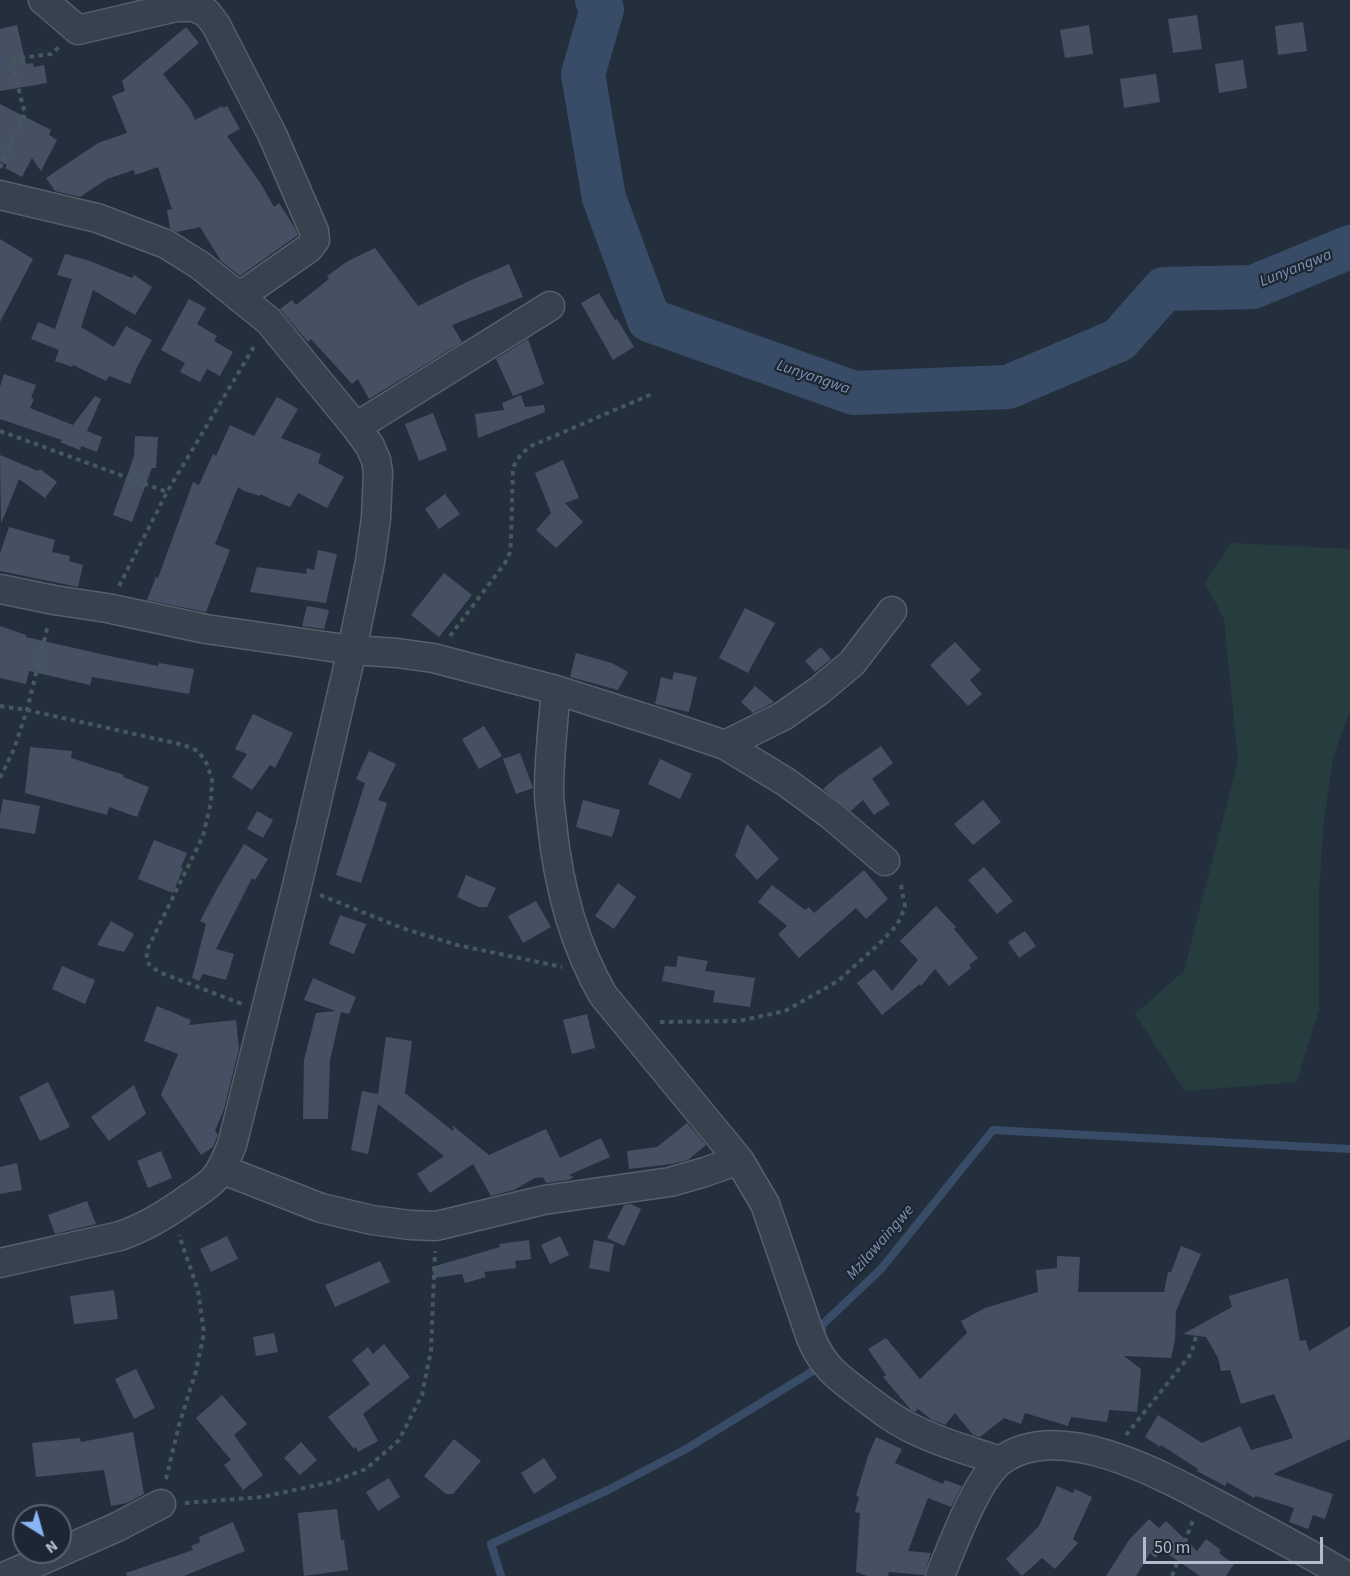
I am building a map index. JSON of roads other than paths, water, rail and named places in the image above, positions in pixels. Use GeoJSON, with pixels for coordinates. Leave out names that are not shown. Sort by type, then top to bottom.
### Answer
{"type":"FeatureCollection","features":[{"type":"Feature","properties":{"kind":"street"},"geometry":{"type":"LineString","coordinates":[[43,0],[78,30],[176,7],[194,7],[207,13],[216,25],[272,134],[314,231],[315,240],[309,248],[239,297]]}},
{"type":"Feature","properties":{"kind":"street"},"geometry":{"type":"LineString","coordinates":[[0,195],[97,218],[166,244],[201,266],[269,321],[370,446],[378,472],[376,518],[370,562],[352,650],[297,886],[232,1145],[221,1169],[203,1188],[171,1211],[138,1230],[0,1263]]}},
{"type":"Feature","properties":{"kind":"street"},"geometry":{"type":"LineString","coordinates":[[356,427],[550,306]]}},
{"type":"Feature","properties":{"kind":"street"},"geometry":{"type":"LineString","coordinates":[[0,589],[206,629],[352,650],[433,658],[556,690],[725,745],[786,782],[831,815],[885,861]]}},
{"type":"Feature","properties":{"kind":"street"},"geometry":{"type":"LineString","coordinates":[[725,745],[783,716],[820,690],[852,663],[892,611]]}},
{"type":"Feature","properties":{"kind":"street"},"geometry":{"type":"LineString","coordinates":[[556,690],[549,794],[560,881],[573,926],[591,973],[603,995],[739,1160],[765,1204],[811,1338],[824,1364],[839,1378],[911,1429],[1000,1461]]}},
{"type":"Feature","properties":{"kind":"street"},"geometry":{"type":"LineString","coordinates":[[221,1169],[321,1208],[372,1220],[436,1226],[544,1200],[670,1182],[739,1160]]}},
{"type":"Feature","properties":{"kind":"street"},"geometry":{"type":"LineString","coordinates":[[940,1576],[977,1493],[1000,1461],[1026,1449],[1061,1445],[1102,1452],[1165,1476],[1347,1576]]}},
{"type":"Feature","properties":{"kind":"street"},"geometry":{"type":"LineString","coordinates":[[6,1576],[117,1527],[161,1504]]}},
{"type":"Feature","properties":{"kind":"waterway","name":"Lunyangwa"},"geometry":{"type":"LineString","coordinates":[[597,0],[602,9],[583,74],[604,198],[649,320],[854,393],[1008,387],[1119,340],[1164,289],[1253,287],[1350,247]]}},
{"type":"Feature","properties":{"kind":"waterway","name":"Mzilawaingwe"},"geometry":{"type":"LineString","coordinates":[[822,1335],[822,1325],[881,1269],[993,1130],[1350,1149]]}},
{"type":"Feature","properties":{"kind":"waterway","name":"Mzilawaingwe"},"geometry":{"type":"LineString","coordinates":[[501,1576],[491,1544],[608,1490],[686,1449],[821,1366]]}}]}
